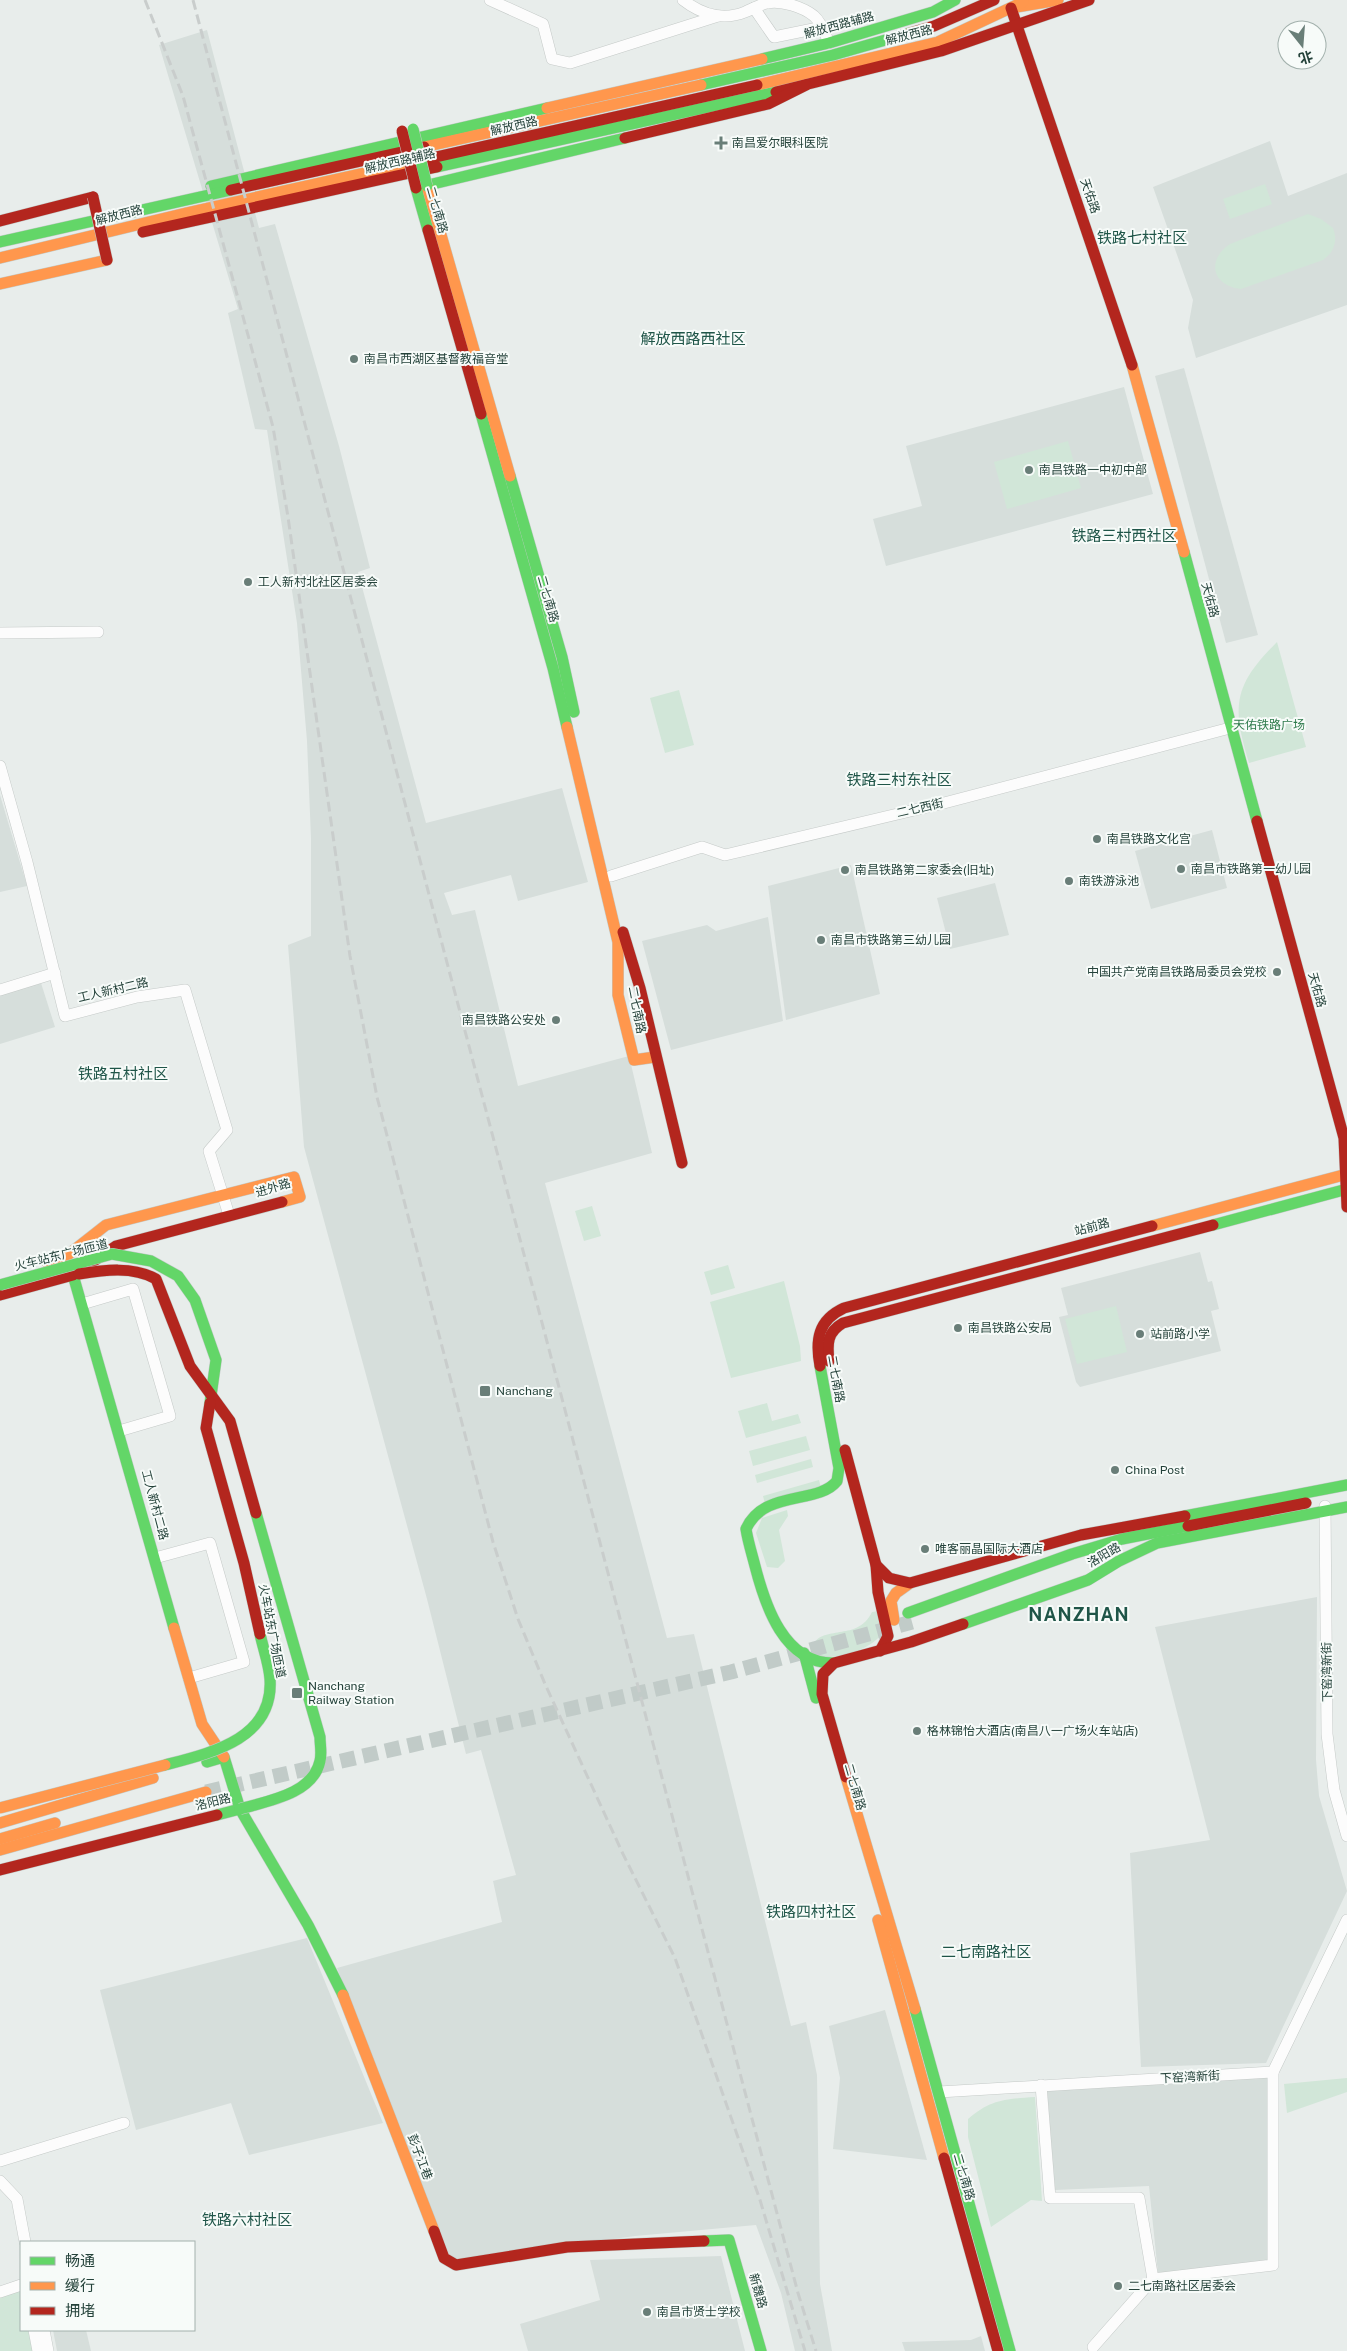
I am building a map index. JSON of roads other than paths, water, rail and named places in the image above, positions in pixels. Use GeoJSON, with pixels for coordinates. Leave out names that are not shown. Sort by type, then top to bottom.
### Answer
{"type":"FeatureCollection","features":[{"type":"Feature","properties":{"kind":"main road","name":"解放西路辅路"},"geometry":{"type":"LineString","coordinates":[[0,234],[829,43],[933,12],[955,0]]}},
{"type":"Feature","properties":{"kind":"main road","name":"解放西路"},"geometry":{"type":"LineString","coordinates":[[0,242],[833,54],[934,26],[994,0]]}},
{"type":"Feature","properties":{"kind":"main road","name":"解放西路"},"geometry":{"type":"LineString","coordinates":[[0,258],[186,212],[883,56],[938,42],[1028,0]]}},
{"type":"Feature","properties":{"kind":"main road"},"geometry":{"type":"LineString","coordinates":[[1011,8],[1058,0]]}},
{"type":"Feature","properties":{"kind":"main road","name":"解放西路辅路"},"geometry":{"type":"LineString","coordinates":[[0,264],[806,85],[941,51],[1089,0]]}},
{"type":"Feature","properties":{"kind":"main road","name":"天佑路"},"geometry":{"type":"LineString","coordinates":[[1011,8],[1126,342],[1230,728],[1344,1138],[1347,1207]]}},
{"type":"Feature","properties":{"kind":"main road"},"geometry":{"type":"LineString","coordinates":[[908,33],[933,12]]}},
{"type":"Feature","properties":{"kind":"main road"},"geometry":{"type":"LineString","coordinates":[[844,39],[880,41]]}},
{"type":"Feature","properties":{"kind":"main road"},"geometry":{"type":"LineString","coordinates":[[910,49],[941,51]]}},
{"type":"Feature","properties":{"kind":"main road","name":"解放西路辅路"},"geometry":{"type":"LineString","coordinates":[[407,130],[752,53],[786,53]]}},
{"type":"Feature","properties":{"kind":"main road"},"geometry":{"type":"LineString","coordinates":[[858,71],[883,56]]}},
{"type":"Feature","properties":{"kind":"main road","name":"解放西路辅路"},"geometry":{"type":"LineString","coordinates":[[422,187],[768,104],[806,85]]}},
{"type":"Feature","properties":{"kind":"main road","name":"二七南路"},"geometry":{"type":"LineString","coordinates":[[407,130],[553,668],[618,942],[618,995],[634,1060],[655,1056]]}},
{"type":"Feature","properties":{"kind":"main road","name":"二七南路"},"geometry":{"type":"LineString","coordinates":[[422,187],[562,657],[624,935],[640,988],[682,1163]]}},
{"type":"Feature","properties":{"kind":"main road"},"geometry":{"type":"LineString","coordinates":[[0,221],[93,197],[107,260],[0,284]]}},
{"type":"Feature","properties":{"kind":"main road","name":"站前路"},"geometry":{"type":"LineString","coordinates":[[844,1308],[1346,1174]]}},
{"type":"Feature","properties":{"kind":"main road","name":"进外路"},"geometry":{"type":"LineString","coordinates":[[0,1275],[64,1258],[106,1225],[294,1177],[300,1197],[116,1246],[74,1275],[0,1295]]}},
{"type":"Feature","properties":{"kind":"main road"},"geometry":{"type":"LineString","coordinates":[[844,1308],[848,1322],[1346,1190]]}},
{"type":"Feature","properties":{"kind":"main road","name":"火车站东广场匝道"},"geometry":{"type":"LineString","coordinates":[[0,1285],[112,1254],[151,1261],[178,1276],[195,1300],[216,1360],[206,1428],[244,1563],[270,1679],[268,1708],[249,1732],[228,1745],[208,1754],[0,1808]]}},
{"type":"Feature","properties":{"kind":"main road","name":"工人新村二路"},"geometry":{"type":"LineString","coordinates":[[64,1258],[74,1275],[202,1724],[224,1757]]}},
{"type":"Feature","properties":{"kind":"main road","name":"火车站东广场匝道"},"geometry":{"type":"LineString","coordinates":[[74,1275],[104,1270],[129,1271],[145,1273],[156,1279],[164,1295],[190,1366],[230,1421],[320,1737],[320,1762],[309,1781],[281,1798],[240,1809]]}},
{"type":"Feature","properties":{"kind":"main road","name":"二七南路"},"geometry":{"type":"LineString","coordinates":[[844,1308],[826,1318],[820,1327],[817,1341],[825,1399],[840,1468],[838,1482],[826,1490],[761,1509],[749,1520],[746,1529],[771,1619],[786,1638],[804,1653],[998,2351]]}},
{"type":"Feature","properties":{"kind":"main road","name":"二七南路"},"geometry":{"type":"LineString","coordinates":[[848,1322],[836,1327],[829,1335],[830,1368],[838,1420],[876,1565],[877,1583],[888,1636],[886,1643],[880,1651]]}},
{"type":"Feature","properties":{"kind":"main road","name":"洛阳路"},"geometry":{"type":"LineString","coordinates":[[910,1583],[1081,1534],[1347,1485]]}},
{"type":"Feature","properties":{"kind":"main road","name":"洛阳路"},"geometry":{"type":"LineString","coordinates":[[1347,1495],[1122,1539],[1072,1554],[910,1618],[1126,1546],[1158,1538],[1325,1509],[1347,1507]]}},
{"type":"Feature","properties":{"kind":"main road","name":"洛阳路"},"geometry":{"type":"LineString","coordinates":[[880,1651],[1063,1590],[1088,1580],[1119,1560],[1158,1543],[1325,1509],[1347,1502]]}},
{"type":"Feature","properties":{"kind":"main road"},"geometry":{"type":"LineString","coordinates":[[876,1565],[889,1578],[910,1583]]}},
{"type":"Feature","properties":{"kind":"main road"},"geometry":{"type":"LineString","coordinates":[[910,1583],[896,1593],[890,1604],[898,1634],[904,1642],[911,1642]]}},
{"type":"Feature","properties":{"kind":"main road"},"geometry":{"type":"LineString","coordinates":[[804,1653],[819,1662],[834,1663],[880,1651]]}},
{"type":"Feature","properties":{"kind":"main road","name":"二七南路"},"geometry":{"type":"LineString","coordinates":[[834,1663],[826,1669],[821,1679],[822,1694],[939,2092],[1010,2351]]}},
{"type":"Feature","properties":{"kind":"main road"},"geometry":{"type":"LineString","coordinates":[[0,1823],[224,1757]]}},
{"type":"Feature","properties":{"kind":"main road","name":"洛阳路"},"geometry":{"type":"LineString","coordinates":[[0,1870],[240,1809],[224,1757]]}},
{"type":"Feature","properties":{"kind":"main road","name":"洛阳路"},"geometry":{"type":"LineString","coordinates":[[0,1839],[205,1787],[0,1850]]}},
{"type":"Feature","properties":{"kind":"main road","name":"彭子江巷"},"geometry":{"type":"LineString","coordinates":[[240,1809],[308,1925],[346,2002],[444,2258],[456,2265],[567,2247],[729,2240]]}},
{"type":"Feature","properties":{"kind":"main road","name":"新魏路"},"geometry":{"type":"LineString","coordinates":[[729,2240],[761,2351]]}},
{"type":"Feature","properties":{"kind":"street"},"geometry":{"type":"LineString","coordinates":[[490,0],[543,24],[552,59],[570,62],[718,16],[743,13],[768,2],[782,1],[814,16],[823,27],[829,43]]}},
{"type":"Feature","properties":{"kind":"street"},"geometry":{"type":"LineString","coordinates":[[683,0],[704,13],[718,16]]}},
{"type":"Feature","properties":{"kind":"street"},"geometry":{"type":"LineString","coordinates":[[754,8],[774,36],[823,27]]}},
{"type":"Feature","properties":{"kind":"street"},"geometry":{"type":"LineString","coordinates":[[0,633],[98,632]]}},
{"type":"Feature","properties":{"kind":"street","name":"二七西街"},"geometry":{"type":"LineString","coordinates":[[611,876],[702,847],[725,855],[944,803],[1230,728]]}},
{"type":"Feature","properties":{"kind":"street","name":"工人新村二路"},"geometry":{"type":"LineString","coordinates":[[0,766],[65,1016],[137,997],[185,990],[227,1130],[210,1151],[229,1215]]}},
{"type":"Feature","properties":{"kind":"street"},"geometry":{"type":"LineString","coordinates":[[0,990],[55,973]]}},
{"type":"Feature","properties":{"kind":"street"},"geometry":{"type":"LineString","coordinates":[[82,1304],[133,1290],[170,1416],[119,1431]]}},
{"type":"Feature","properties":{"kind":"street","name":"下窑湾新街"},"geometry":{"type":"LineString","coordinates":[[1325,1509],[1327,1734],[1334,1790],[1346,1829]]}},
{"type":"Feature","properties":{"kind":"street"},"geometry":{"type":"LineString","coordinates":[[155,1558],[210,1542],[213,1552],[244,1662],[189,1678]]}},
{"type":"Feature","properties":{"kind":"street"},"geometry":{"type":"LineString","coordinates":[[1093,2347],[1153,2280],[1273,2265],[1273,2072],[1347,1920]]}},
{"type":"Feature","properties":{"kind":"street","name":"下窑湾新街"},"geometry":{"type":"LineString","coordinates":[[939,2092],[1273,2072]]}},
{"type":"Feature","properties":{"kind":"street"},"geometry":{"type":"LineString","coordinates":[[1041,2086],[1050,2198],[1140,2198],[1153,2280]]}},
{"type":"Feature","properties":{"kind":"street"},"geometry":{"type":"LineString","coordinates":[[0,2161],[124,2123]]}},
{"type":"Feature","properties":{"kind":"street"},"geometry":{"type":"LineString","coordinates":[[0,2181],[17,2199],[25,2241]]}},
{"type":"Feature","properties":{"kind":"street"},"geometry":{"type":"LineString","coordinates":[[0,2292],[20,2285]]}},
{"type":"Feature","properties":{"kind":"street"},"geometry":{"type":"LineString","coordinates":[[34,2331],[38,2351]]}},
{"type":"Feature","properties":{"kind":"street"},"geometry":{"type":"LineString","coordinates":[[44,2331],[48,2351]]}},
{"type":"Feature","properties":{"kind":"tunnel"},"geometry":{"type":"LineString","coordinates":[[206,1792],[731,1672],[912,1622]]}},
{"type":"Feature","properties":{"kind":"railway"},"geometry":{"type":"LineString","coordinates":[[145,0],[183,96],[273,427],[288,517],[350,956],[377,1097],[493,1542],[518,1619],[545,1684],[623,1854],[675,1958],[760,2200],[805,2351]]}},
{"type":"Feature","properties":{"kind":"railway"},"geometry":{"type":"LineString","coordinates":[[193,0],[798,2293],[816,2351]]}},
{"type":"Feature","properties":{"kind":"place","name":"南昌爱尔眼科医院"},"geometry":{"type":"Point","coordinates":[721,143]}},
{"type":"Feature","properties":{"kind":"place","name":"南昌市西湖区基督教福音堂"},"geometry":{"type":"Point","coordinates":[354,359]}},
{"type":"Feature","properties":{"kind":"place","name":"南昌铁路一中初中部"},"geometry":{"type":"Point","coordinates":[1029,470]}},
{"type":"Feature","properties":{"kind":"place","name":"工人新村北社区居委会"},"geometry":{"type":"Point","coordinates":[248,582]}},
{"type":"Feature","properties":{"kind":"place","name":"南昌铁路文化宫"},"geometry":{"type":"Point","coordinates":[1097,839]}},
{"type":"Feature","properties":{"kind":"place","name":"南昌市铁路第一幼儿园"},"geometry":{"type":"Point","coordinates":[1181,869]}},
{"type":"Feature","properties":{"kind":"place","name":"南昌铁路第二家委会(旧址)"},"geometry":{"type":"Point","coordinates":[845,870]}},
{"type":"Feature","properties":{"kind":"place","name":"南铁游泳池"},"geometry":{"type":"Point","coordinates":[1069,881]}},
{"type":"Feature","properties":{"kind":"place","name":"南昌市铁路第三幼儿园"},"geometry":{"type":"Point","coordinates":[821,940]}},
{"type":"Feature","properties":{"kind":"place","name":"中国共产党南昌铁路局委员会党校"},"geometry":{"type":"Point","coordinates":[1277,972]}},
{"type":"Feature","properties":{"kind":"place","name":"南昌铁路公安处"},"geometry":{"type":"Point","coordinates":[556,1020]}},
{"type":"Feature","properties":{"kind":"place","name":"南昌铁路公安局"},"geometry":{"type":"Point","coordinates":[958,1328]}},
{"type":"Feature","properties":{"kind":"place","name":"站前路小学"},"geometry":{"type":"Point","coordinates":[1140,1334]}},
{"type":"Feature","properties":{"kind":"place","name":"Nanchang"},"geometry":{"type":"Point","coordinates":[485,1391]}},
{"type":"Feature","properties":{"kind":"place","name":"China Post"},"geometry":{"type":"Point","coordinates":[1115,1470]}},
{"type":"Feature","properties":{"kind":"place","name":"唯客丽晶国际大酒店"},"geometry":{"type":"Point","coordinates":[925,1549]}},
{"type":"Feature","properties":{"kind":"place","name":"Nanchang Railway Station"},"geometry":{"type":"Point","coordinates":[297,1693]}},
{"type":"Feature","properties":{"kind":"place","name":"格林锦怡大酒店(南昌八一广场火车站店)"},"geometry":{"type":"Point","coordinates":[917,1731]}},
{"type":"Feature","properties":{"kind":"place","name":"二七南路社区居委会"},"geometry":{"type":"Point","coordinates":[1118,2286]}},
{"type":"Feature","properties":{"kind":"place","name":"南昌市贤士学校"},"geometry":{"type":"Point","coordinates":[647,2312]}},
{"type":"Feature","properties":{"kind":"district","name":"铁路七村社区"},"geometry":{"type":"Point","coordinates":[1142,237]}},
{"type":"Feature","properties":{"kind":"district","name":"解放西路西社区"},"geometry":{"type":"Point","coordinates":[693,338]}},
{"type":"Feature","properties":{"kind":"district","name":"铁路三村西社区"},"geometry":{"type":"Point","coordinates":[1124,535]}},
{"type":"Feature","properties":{"kind":"district","name":"铁路三村东社区"},"geometry":{"type":"Point","coordinates":[899,779]}},
{"type":"Feature","properties":{"kind":"district","name":"铁路五村社区"},"geometry":{"type":"Point","coordinates":[123,1073]}},
{"type":"Feature","properties":{"kind":"district","name":"NANZHAN"},"geometry":{"type":"Point","coordinates":[1079,1614]}},
{"type":"Feature","properties":{"kind":"district","name":"铁路四村社区"},"geometry":{"type":"Point","coordinates":[811,1911]}},
{"type":"Feature","properties":{"kind":"district","name":"二七南路社区"},"geometry":{"type":"Point","coordinates":[986,1951]}},
{"type":"Feature","properties":{"kind":"district","name":"铁路六村社区"},"geometry":{"type":"Point","coordinates":[247,2219]}},
{"type":"Feature","properties":{"kind":"park label","name":"天佑铁路广场"},"geometry":{"type":"Point","coordinates":[1269,725]}}]}
